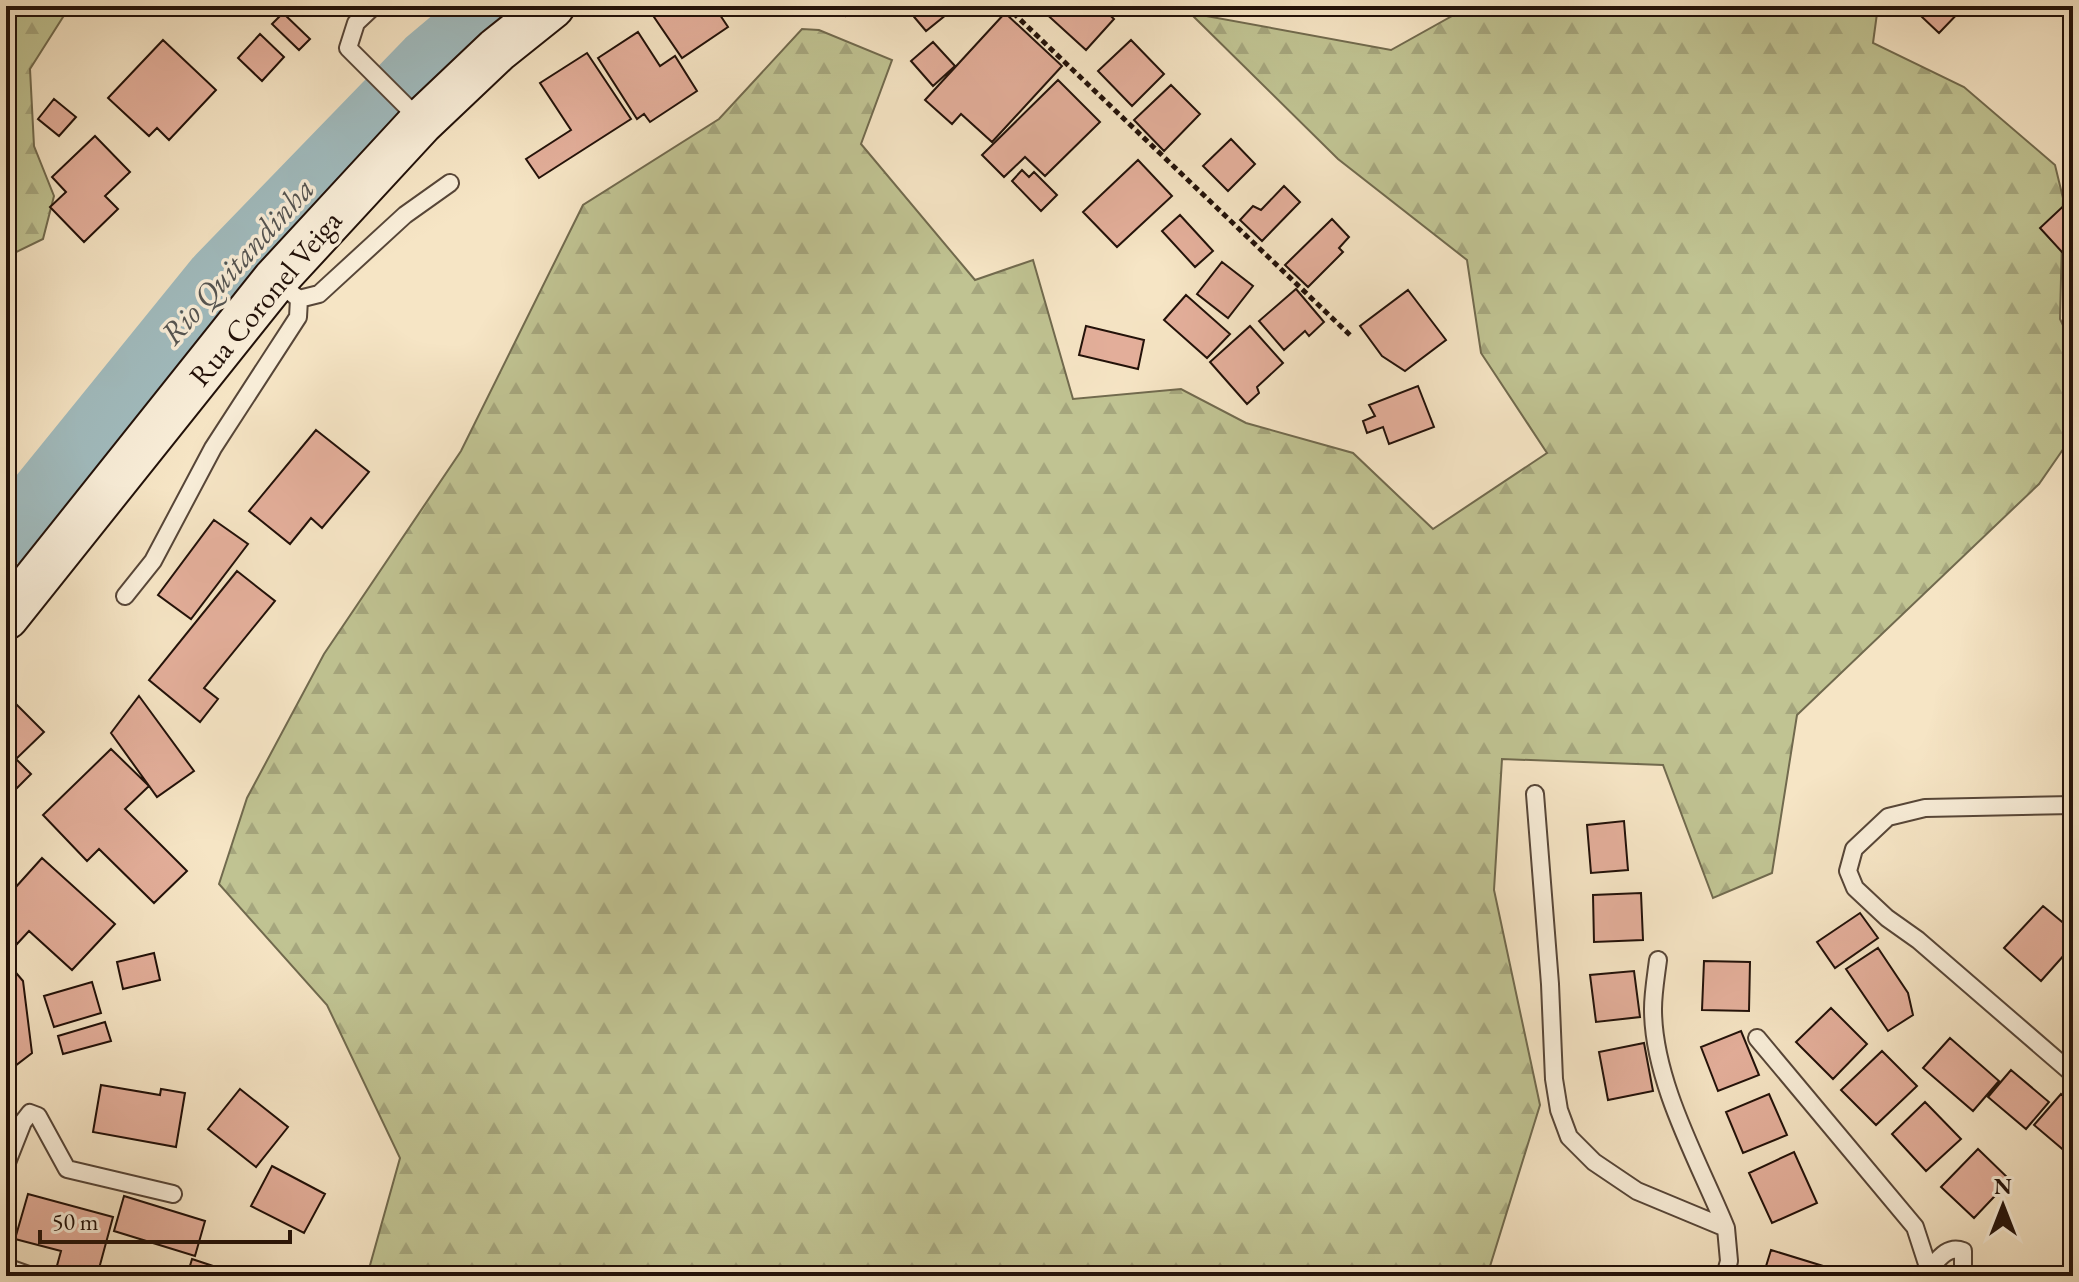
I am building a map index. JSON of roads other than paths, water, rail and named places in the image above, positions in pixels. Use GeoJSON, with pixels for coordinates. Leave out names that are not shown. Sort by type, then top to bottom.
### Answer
{"type":"FeatureCollection","features":[{"type":"Feature","properties":{"kind":"main road","name":"Rua Coronel Veiga"},"geometry":{"type":"LineString","coordinates":[[6,617],[287,289],[421,122],[497,50],[552,6]]}},
{"type":"Feature","properties":{"kind":"lane"},"geometry":{"type":"LineString","coordinates":[[374,6],[356,23],[348,48],[421,122]]}},
{"type":"Feature","properties":{"kind":"lane"},"geometry":{"type":"LineString","coordinates":[[287,289],[319,294],[405,215],[450,183]]}},
{"type":"Feature","properties":{"kind":"lane"},"geometry":{"type":"LineString","coordinates":[[125,596],[153,561],[213,448],[298,317],[287,289]]}},
{"type":"Feature","properties":{"kind":"lane"},"geometry":{"type":"LineString","coordinates":[[1535,794],[1554,1079],[1559,1110],[1569,1137],[1594,1162],[1637,1191],[1726,1228]]}},
{"type":"Feature","properties":{"kind":"lane"},"geometry":{"type":"LineString","coordinates":[[2073,805],[1925,808],[1888,817],[1854,849],[1848,871],[1855,888],[1887,918],[1918,940],[2073,1074]]}},
{"type":"Feature","properties":{"kind":"lane"},"geometry":{"type":"LineString","coordinates":[[1658,960],[1653,1007],[1656,1046],[1676,1114],[1726,1228],[1729,1261],[1725,1276]]}},
{"type":"Feature","properties":{"kind":"lane"},"geometry":{"type":"LineString","coordinates":[[1757,1038],[1915,1227],[1926,1273]]}},
{"type":"Feature","properties":{"kind":"lane"},"geometry":{"type":"LineString","coordinates":[[6,1165],[23,1122],[30,1113],[38,1116],[67,1169],[173,1194]]}},
{"type":"Feature","properties":{"kind":"lane"},"geometry":{"type":"LineString","coordinates":[[1926,1273],[1948,1250],[1956,1248],[1963,1251],[1963,1276]]}},
{"type":"Feature","properties":{"kind":"lane"},"geometry":{"type":"LineString","coordinates":[[6,1267],[31,1276]]}},
{"type":"Feature","properties":{"kind":"waterway","name":"Rio Quitandinha"},"geometry":{"type":"LineString","coordinates":[[6,536],[216,277],[426,60],[490,6]]}}]}
